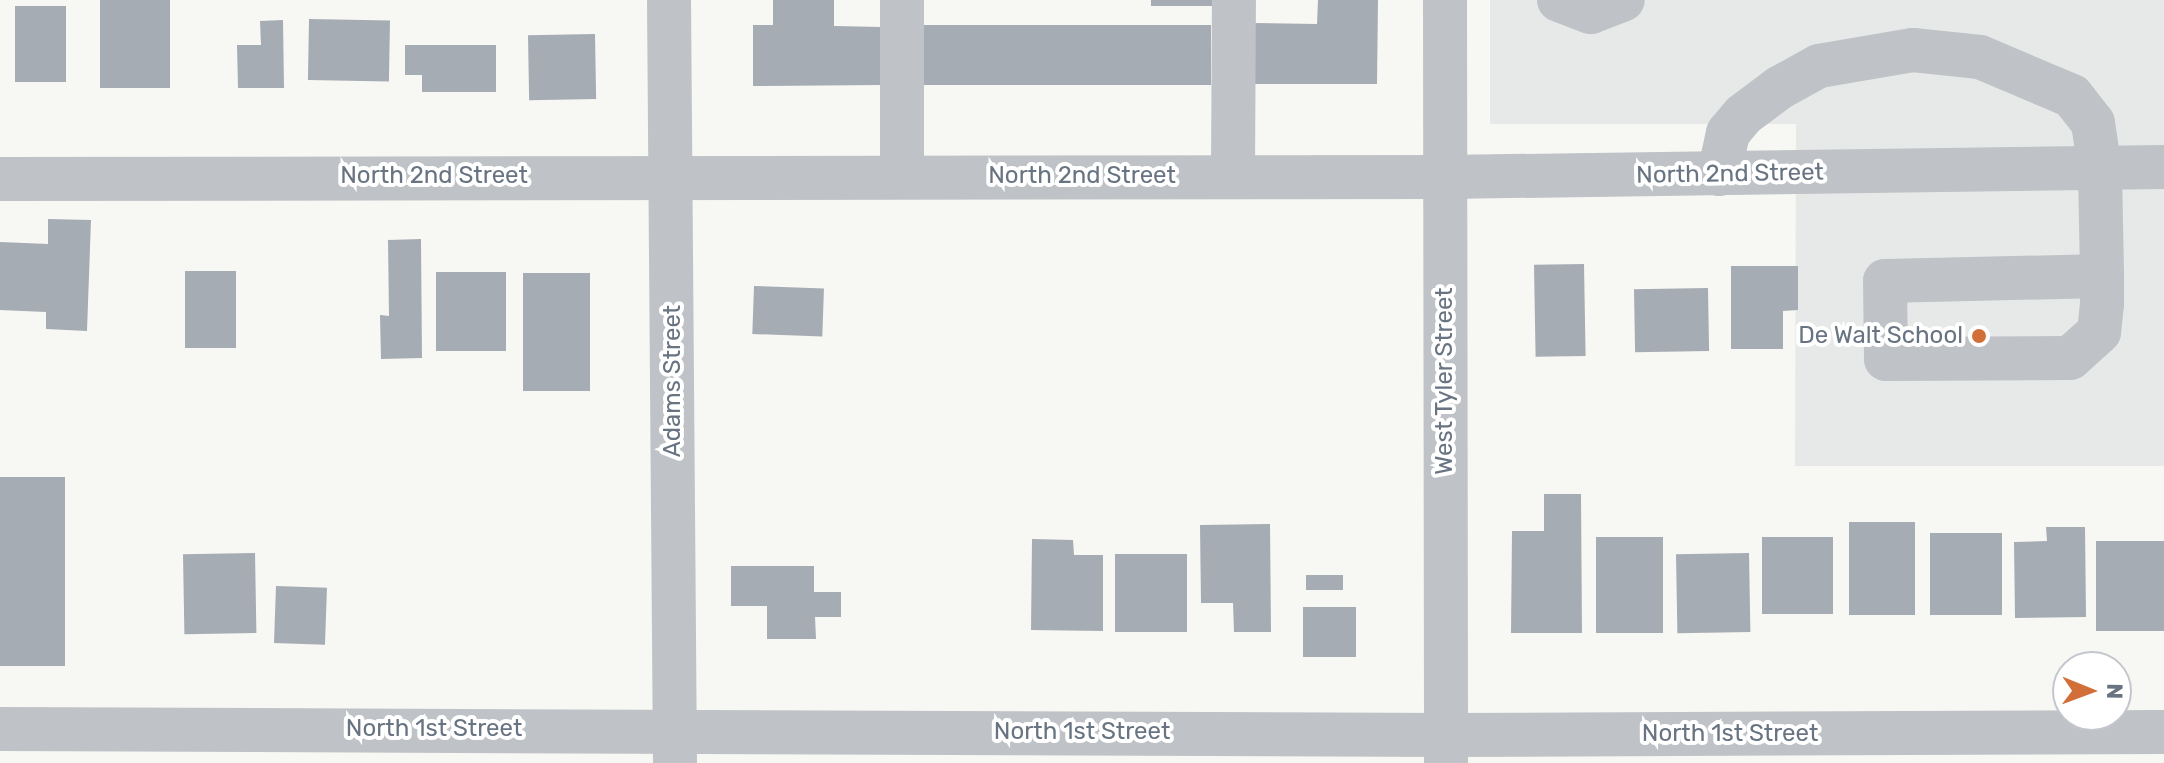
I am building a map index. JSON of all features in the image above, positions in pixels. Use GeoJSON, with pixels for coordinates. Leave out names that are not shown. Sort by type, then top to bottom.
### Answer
{"type":"FeatureCollection","features":[{"type":"Feature","properties":{"kind":"street","name":"Adams Street"},"geometry":{"type":"LineString","coordinates":[[669,0],[675,746]]}},
{"type":"Feature","properties":{"kind":"street"},"geometry":{"type":"LineString","coordinates":[[902,0],[902,176]]}},
{"type":"Feature","properties":{"kind":"street"},"geometry":{"type":"LineString","coordinates":[[1233,177],[1234,0]]}},
{"type":"Feature","properties":{"kind":"street","name":"West Tyler Street"},"geometry":{"type":"LineString","coordinates":[[1445,0],[1446,749]]}},
{"type":"Feature","properties":{"kind":"street"},"geometry":{"type":"LineString","coordinates":[[1559,0],[1591,12],[1623,0]]}},
{"type":"Feature","properties":{"kind":"street"},"geometry":{"type":"LineString","coordinates":[[1719,174],[1728,133],[1779,88],[1819,66],[1913,50],[1980,57],[2072,96],[2093,123],[2100,170],[2102,276],[2099,332],[2070,358],[1886,359],[1885,281],[2102,276]]}},
{"type":"Feature","properties":{"kind":"street","name":"North 2nd Street"},"geometry":{"type":"LineString","coordinates":[[0,179],[672,175],[1445,177],[2164,167]]}},
{"type":"Feature","properties":{"kind":"street","name":"North 1st Street"},"geometry":{"type":"LineString","coordinates":[[0,729],[675,746],[1446,749],[2164,732]]}},
{"type":"Feature","properties":{"kind":"shaded area","name":"De Walt School"},"geometry":{"type":"Polygon","coordinates":[[[1490,0],[2164,0],[2164,466],[1795,466],[1796,124],[1490,124],[1490,0]]]}},
{"type":"Feature","properties":{"kind":"building"},"geometry":{"type":"Polygon","coordinates":[[[100,0],[170,0],[170,88],[100,88],[100,0]]]}},
{"type":"Feature","properties":{"kind":"building"},"geometry":{"type":"Polygon","coordinates":[[[773,0],[834,0],[834,26],[881,27],[881,85],[753,86],[753,25],[773,25],[773,0]]]}},
{"type":"Feature","properties":{"kind":"building"},"geometry":{"type":"Polygon","coordinates":[[[1151,0],[1212,0],[1212,6],[1151,6],[1151,0]]]}},
{"type":"Feature","properties":{"kind":"building"},"geometry":{"type":"Polygon","coordinates":[[[1318,0],[1378,0],[1377,84],[1252,84],[1252,23],[1317,24],[1318,0]]]}},
{"type":"Feature","properties":{"kind":"building"},"geometry":{"type":"Polygon","coordinates":[[[15,6],[66,6],[66,82],[15,82],[15,6]]]}},
{"type":"Feature","properties":{"kind":"building"},"geometry":{"type":"Polygon","coordinates":[[[309,19],[390,20],[389,81],[308,80],[309,19]]]}},
{"type":"Feature","properties":{"kind":"building"},"geometry":{"type":"Polygon","coordinates":[[[283,20],[284,88],[238,88],[237,45],[261,45],[260,21],[283,20]]]}},
{"type":"Feature","properties":{"kind":"building"},"geometry":{"type":"Polygon","coordinates":[[[922,25],[1211,25],[1211,85],[922,85],[922,25]]]}},
{"type":"Feature","properties":{"kind":"building"},"geometry":{"type":"Polygon","coordinates":[[[595,34],[596,99],[529,100],[528,35],[595,34]]]}},
{"type":"Feature","properties":{"kind":"building"},"geometry":{"type":"Polygon","coordinates":[[[405,45],[496,45],[496,92],[422,92],[422,75],[405,75],[405,45]]]}},
{"type":"Feature","properties":{"kind":"building"},"geometry":{"type":"Polygon","coordinates":[[[48,219],[91,220],[87,331],[46,329],[46,312],[0,310],[0,242],[48,244],[48,219]]]}},
{"type":"Feature","properties":{"kind":"building"},"geometry":{"type":"Polygon","coordinates":[[[421,239],[422,358],[381,359],[380,315],[389,316],[388,240],[421,239]]]}},
{"type":"Feature","properties":{"kind":"building"},"geometry":{"type":"Polygon","coordinates":[[[1584,264],[1586,356],[1536,357],[1534,265],[1584,264]]]}},
{"type":"Feature","properties":{"kind":"building"},"geometry":{"type":"Polygon","coordinates":[[[1731,266],[1798,266],[1798,310],[1783,311],[1783,349],[1731,349],[1731,266]]]}},
{"type":"Feature","properties":{"kind":"building"},"geometry":{"type":"Polygon","coordinates":[[[185,271],[236,271],[236,348],[185,348],[185,271]]]}},
{"type":"Feature","properties":{"kind":"building"},"geometry":{"type":"Polygon","coordinates":[[[436,272],[506,272],[506,351],[436,351],[436,272]]]}},
{"type":"Feature","properties":{"kind":"building"},"geometry":{"type":"Polygon","coordinates":[[[523,273],[590,273],[590,391],[523,391],[523,273]]]}},
{"type":"Feature","properties":{"kind":"building"},"geometry":{"type":"Polygon","coordinates":[[[754,286],[824,288],[822,336],[752,334],[754,286]]]}},
{"type":"Feature","properties":{"kind":"building"},"geometry":{"type":"Polygon","coordinates":[[[1708,288],[1709,351],[1635,352],[1634,289],[1708,288]]]}},
{"type":"Feature","properties":{"kind":"building"},"geometry":{"type":"Polygon","coordinates":[[[0,477],[65,477],[65,666],[0,666],[0,477]]]}},
{"type":"Feature","properties":{"kind":"building"},"geometry":{"type":"Polygon","coordinates":[[[1544,494],[1581,494],[1582,633],[1511,633],[1512,531],[1544,531],[1544,494]]]}},
{"type":"Feature","properties":{"kind":"building"},"geometry":{"type":"Polygon","coordinates":[[[1849,522],[1915,522],[1915,615],[1849,615],[1849,522]]]}},
{"type":"Feature","properties":{"kind":"building"},"geometry":{"type":"Polygon","coordinates":[[[1270,524],[1271,632],[1234,632],[1233,603],[1201,603],[1200,525],[1270,524]]]}},
{"type":"Feature","properties":{"kind":"building"},"geometry":{"type":"Polygon","coordinates":[[[2046,527],[2085,527],[2086,617],[2015,618],[2014,542],[2047,541],[2046,527]]]}},
{"type":"Feature","properties":{"kind":"building"},"geometry":{"type":"Polygon","coordinates":[[[1930,533],[2002,533],[2002,615],[1930,615],[1930,533]]]}},
{"type":"Feature","properties":{"kind":"building"},"geometry":{"type":"Polygon","coordinates":[[[1596,537],[1663,537],[1663,633],[1596,633],[1596,537]]]}},
{"type":"Feature","properties":{"kind":"building"},"geometry":{"type":"Polygon","coordinates":[[[1762,537],[1833,537],[1833,614],[1762,614],[1762,537]]]}},
{"type":"Feature","properties":{"kind":"building"},"geometry":{"type":"Polygon","coordinates":[[[1032,539],[1073,540],[1074,555],[1103,555],[1103,631],[1031,630],[1032,539]]]}},
{"type":"Feature","properties":{"kind":"building"},"geometry":{"type":"Polygon","coordinates":[[[2096,541],[2164,541],[2164,631],[2096,631],[2096,541]]]}},
{"type":"Feature","properties":{"kind":"building"},"geometry":{"type":"Polygon","coordinates":[[[255,553],[256,633],[184,634],[183,554],[255,553]]]}},
{"type":"Feature","properties":{"kind":"building"},"geometry":{"type":"Polygon","coordinates":[[[1749,553],[1750,632],[1677,633],[1676,554],[1749,553]]]}},
{"type":"Feature","properties":{"kind":"building"},"geometry":{"type":"Polygon","coordinates":[[[1115,554],[1187,554],[1187,632],[1115,632],[1115,554]]]}},
{"type":"Feature","properties":{"kind":"building"},"geometry":{"type":"Polygon","coordinates":[[[731,566],[814,566],[814,592],[841,592],[841,617],[815,617],[816,639],[767,639],[767,606],[731,606],[731,566]]]}},
{"type":"Feature","properties":{"kind":"building"},"geometry":{"type":"Polygon","coordinates":[[[1306,575],[1343,575],[1343,590],[1306,590],[1306,575]]]}},
{"type":"Feature","properties":{"kind":"building"},"geometry":{"type":"Polygon","coordinates":[[[276,586],[327,588],[325,645],[274,643],[276,586]]]}},
{"type":"Feature","properties":{"kind":"building"},"geometry":{"type":"Polygon","coordinates":[[[1303,607],[1356,607],[1356,657],[1303,657],[1303,607]]]}},
{"type":"Feature","properties":{"kind":"place","name":"De Walt School"},"geometry":{"type":"Point","coordinates":[1979,336]}}]}
